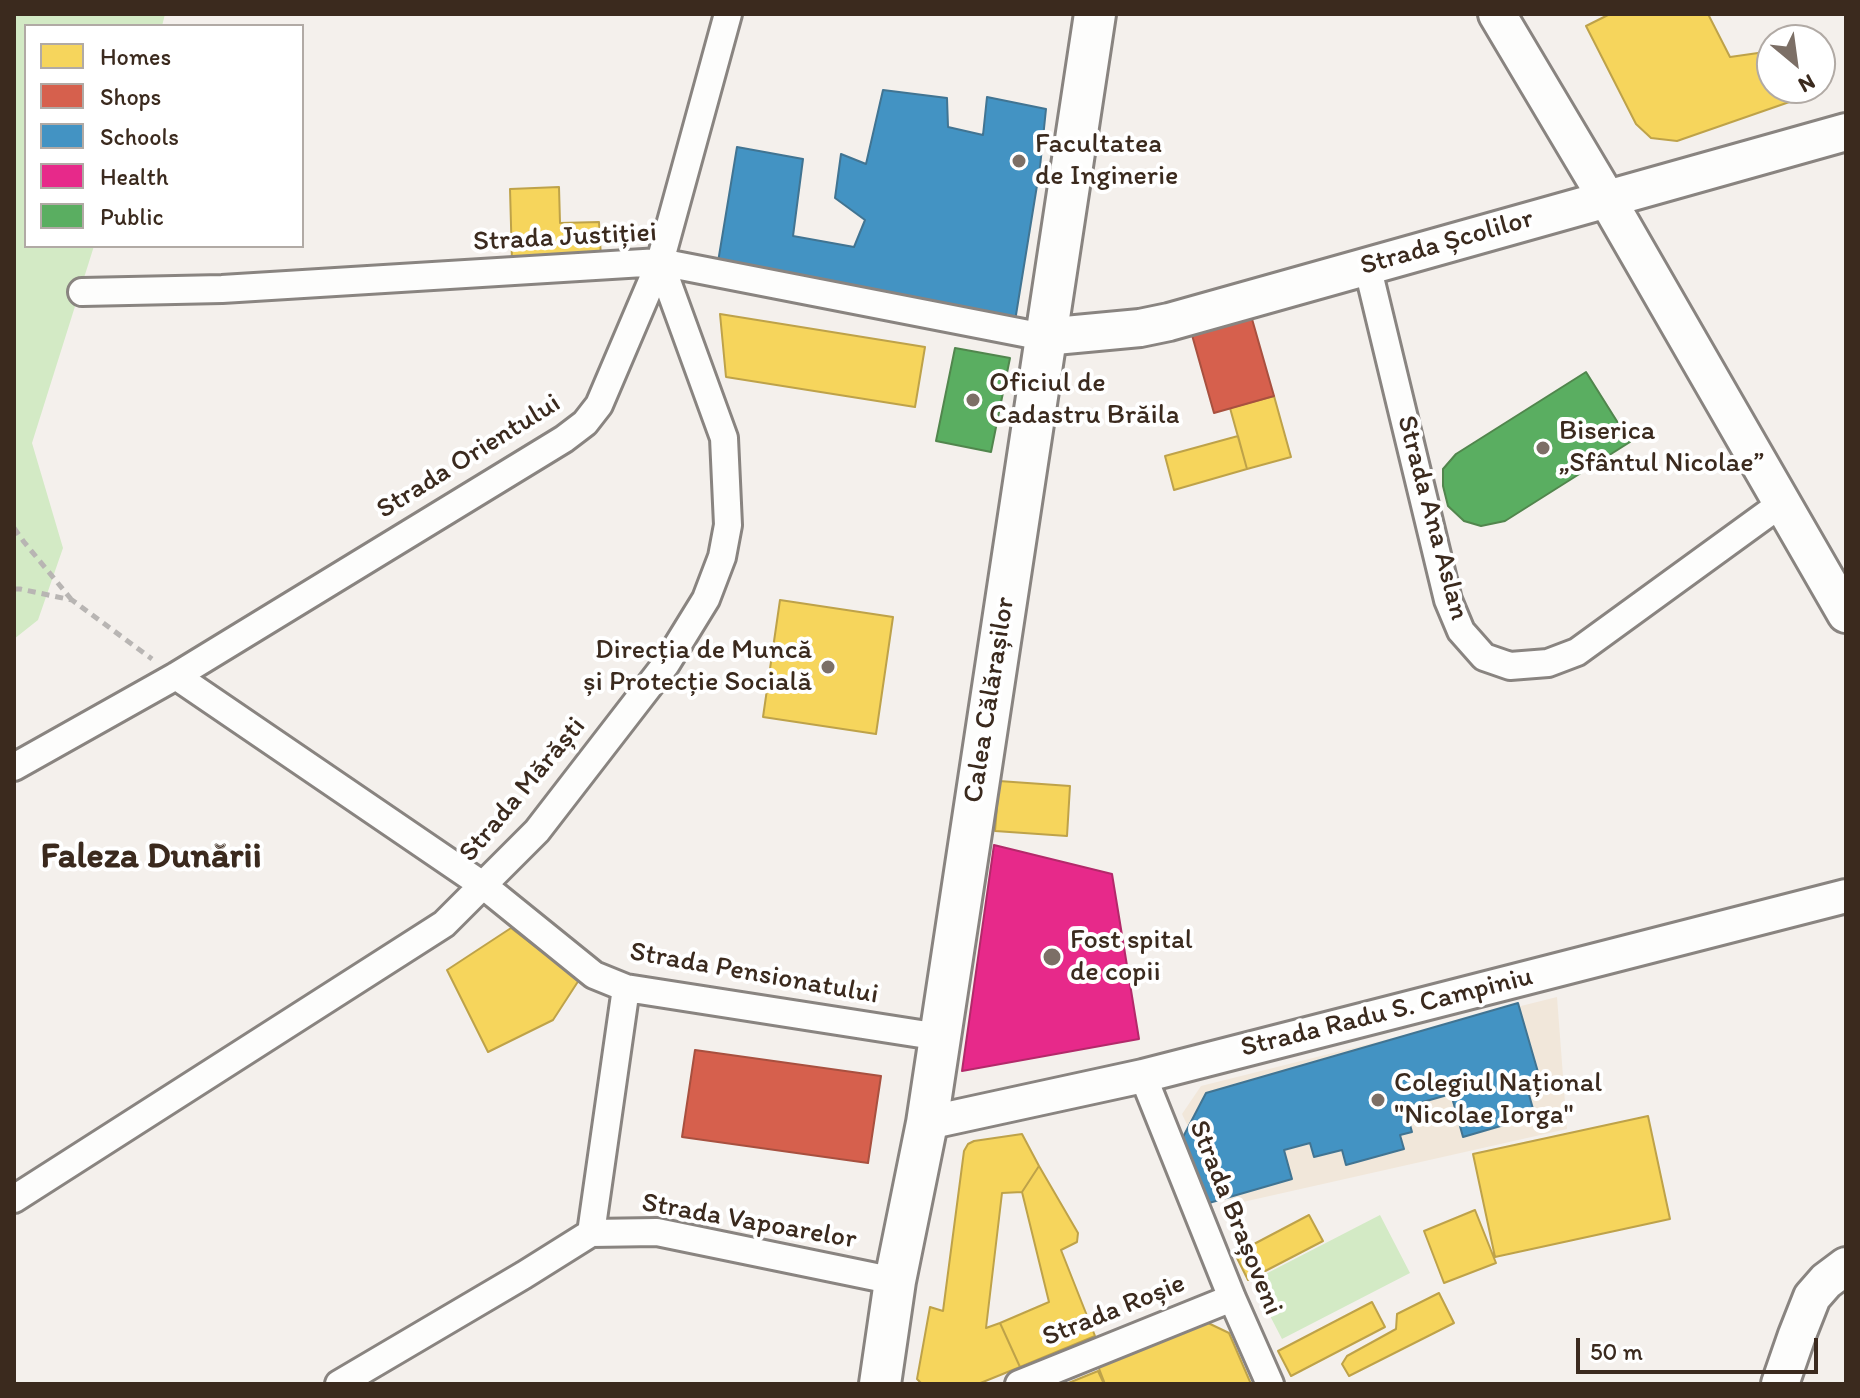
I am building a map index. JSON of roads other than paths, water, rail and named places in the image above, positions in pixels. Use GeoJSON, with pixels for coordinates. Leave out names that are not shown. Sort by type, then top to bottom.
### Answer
{"type":"FeatureCollection","features":[{"type":"Feature","properties":{"kind":"main road","name":"Calea Călărașilor"},"geometry":{"type":"LineString","coordinates":[[880,1384],[895,1281],[927,1123],[1095,14]]}},
{"type":"Feature","properties":{"kind":"main road"},"geometry":{"type":"LineString","coordinates":[[1497,14],[1846,614]]}},
{"type":"Feature","properties":{"kind":"main road","name":"Strada Școlilor"},"geometry":{"type":"LineString","coordinates":[[1044,337],[1140,328],[1169,322],[1846,132]]}},
{"type":"Feature","properties":{"kind":"main road"},"geometry":{"type":"LineString","coordinates":[[1780,1384],[1812,1297],[1846,1266]]}},
{"type":"Feature","properties":{"kind":"street","name":"Strada Orientului"},"geometry":{"type":"LineString","coordinates":[[14,767],[176,676],[564,439],[585,423],[599,405],[660,262],[728,14]]}},
{"type":"Feature","properties":{"kind":"street","name":"Strada Justiției"},"geometry":{"type":"LineString","coordinates":[[82,292],[222,289],[660,262],[1044,337]]}},
{"type":"Feature","properties":{"kind":"street","name":"Strada Mărăști"},"geometry":{"type":"LineString","coordinates":[[14,1199],[444,924],[537,831],[666,664],[706,599],[722,557],[728,525],[724,438],[660,262]]}},
{"type":"Feature","properties":{"kind":"street","name":"Strada Ana Aslan"},"geometry":{"type":"LineString","coordinates":[[1367,265],[1448,600],[1461,631],[1484,657],[1510,666],[1548,663],[1577,652],[1782,503]]}},
{"type":"Feature","properties":{"kind":"street","name":"Strada Pensionatului"},"geometry":{"type":"LineString","coordinates":[[176,676],[484,886],[594,975],[626,988],[940,1037]]}},
{"type":"Feature","properties":{"kind":"street","name":"Strada Radu S. Campiniu"},"geometry":{"type":"LineString","coordinates":[[927,1123],[1143,1076],[1846,896]]}},
{"type":"Feature","properties":{"kind":"street"},"geometry":{"type":"LineString","coordinates":[[339,1384],[591,1233],[626,988]]}},
{"type":"Feature","properties":{"kind":"street","name":"Strada Brașoveni"},"geometry":{"type":"LineString","coordinates":[[1143,1076],[1270,1384]]}},
{"type":"Feature","properties":{"kind":"street","name":"Strada Vapoarelor"},"geometry":{"type":"LineString","coordinates":[[591,1233],[657,1232],[895,1281]]}},
{"type":"Feature","properties":{"kind":"street","name":"Strada Roșie"},"geometry":{"type":"LineString","coordinates":[[1019,1384],[1232,1298]]}},
{"type":"Feature","properties":{"kind":"place","name":"Facultatea de Inginerie"},"geometry":{"type":"Point","coordinates":[1019,161]}},
{"type":"Feature","properties":{"kind":"place","name":"Oficiul de Cadastru Brăila"},"geometry":{"type":"Point","coordinates":[973,400]}},
{"type":"Feature","properties":{"kind":"place","name":"Biserica „Sfântul Nicolae”"},"geometry":{"type":"Point","coordinates":[1543,448]}},
{"type":"Feature","properties":{"kind":"place","name":"Direcția de Muncă și Protecție Socială"},"geometry":{"type":"Point","coordinates":[828,667]}},
{"type":"Feature","properties":{"kind":"place","name":"Fost spital de copii"},"geometry":{"type":"Point","coordinates":[1052,957]}},
{"type":"Feature","properties":{"kind":"place","name":"Colegiul Național \"Nicolae Iorga\""},"geometry":{"type":"Point","coordinates":[1378,1100]}},
{"type":"Feature","properties":{"kind":"district","name":"Faleza Dunării"},"geometry":{"type":"Point","coordinates":[151,858]}}]}
